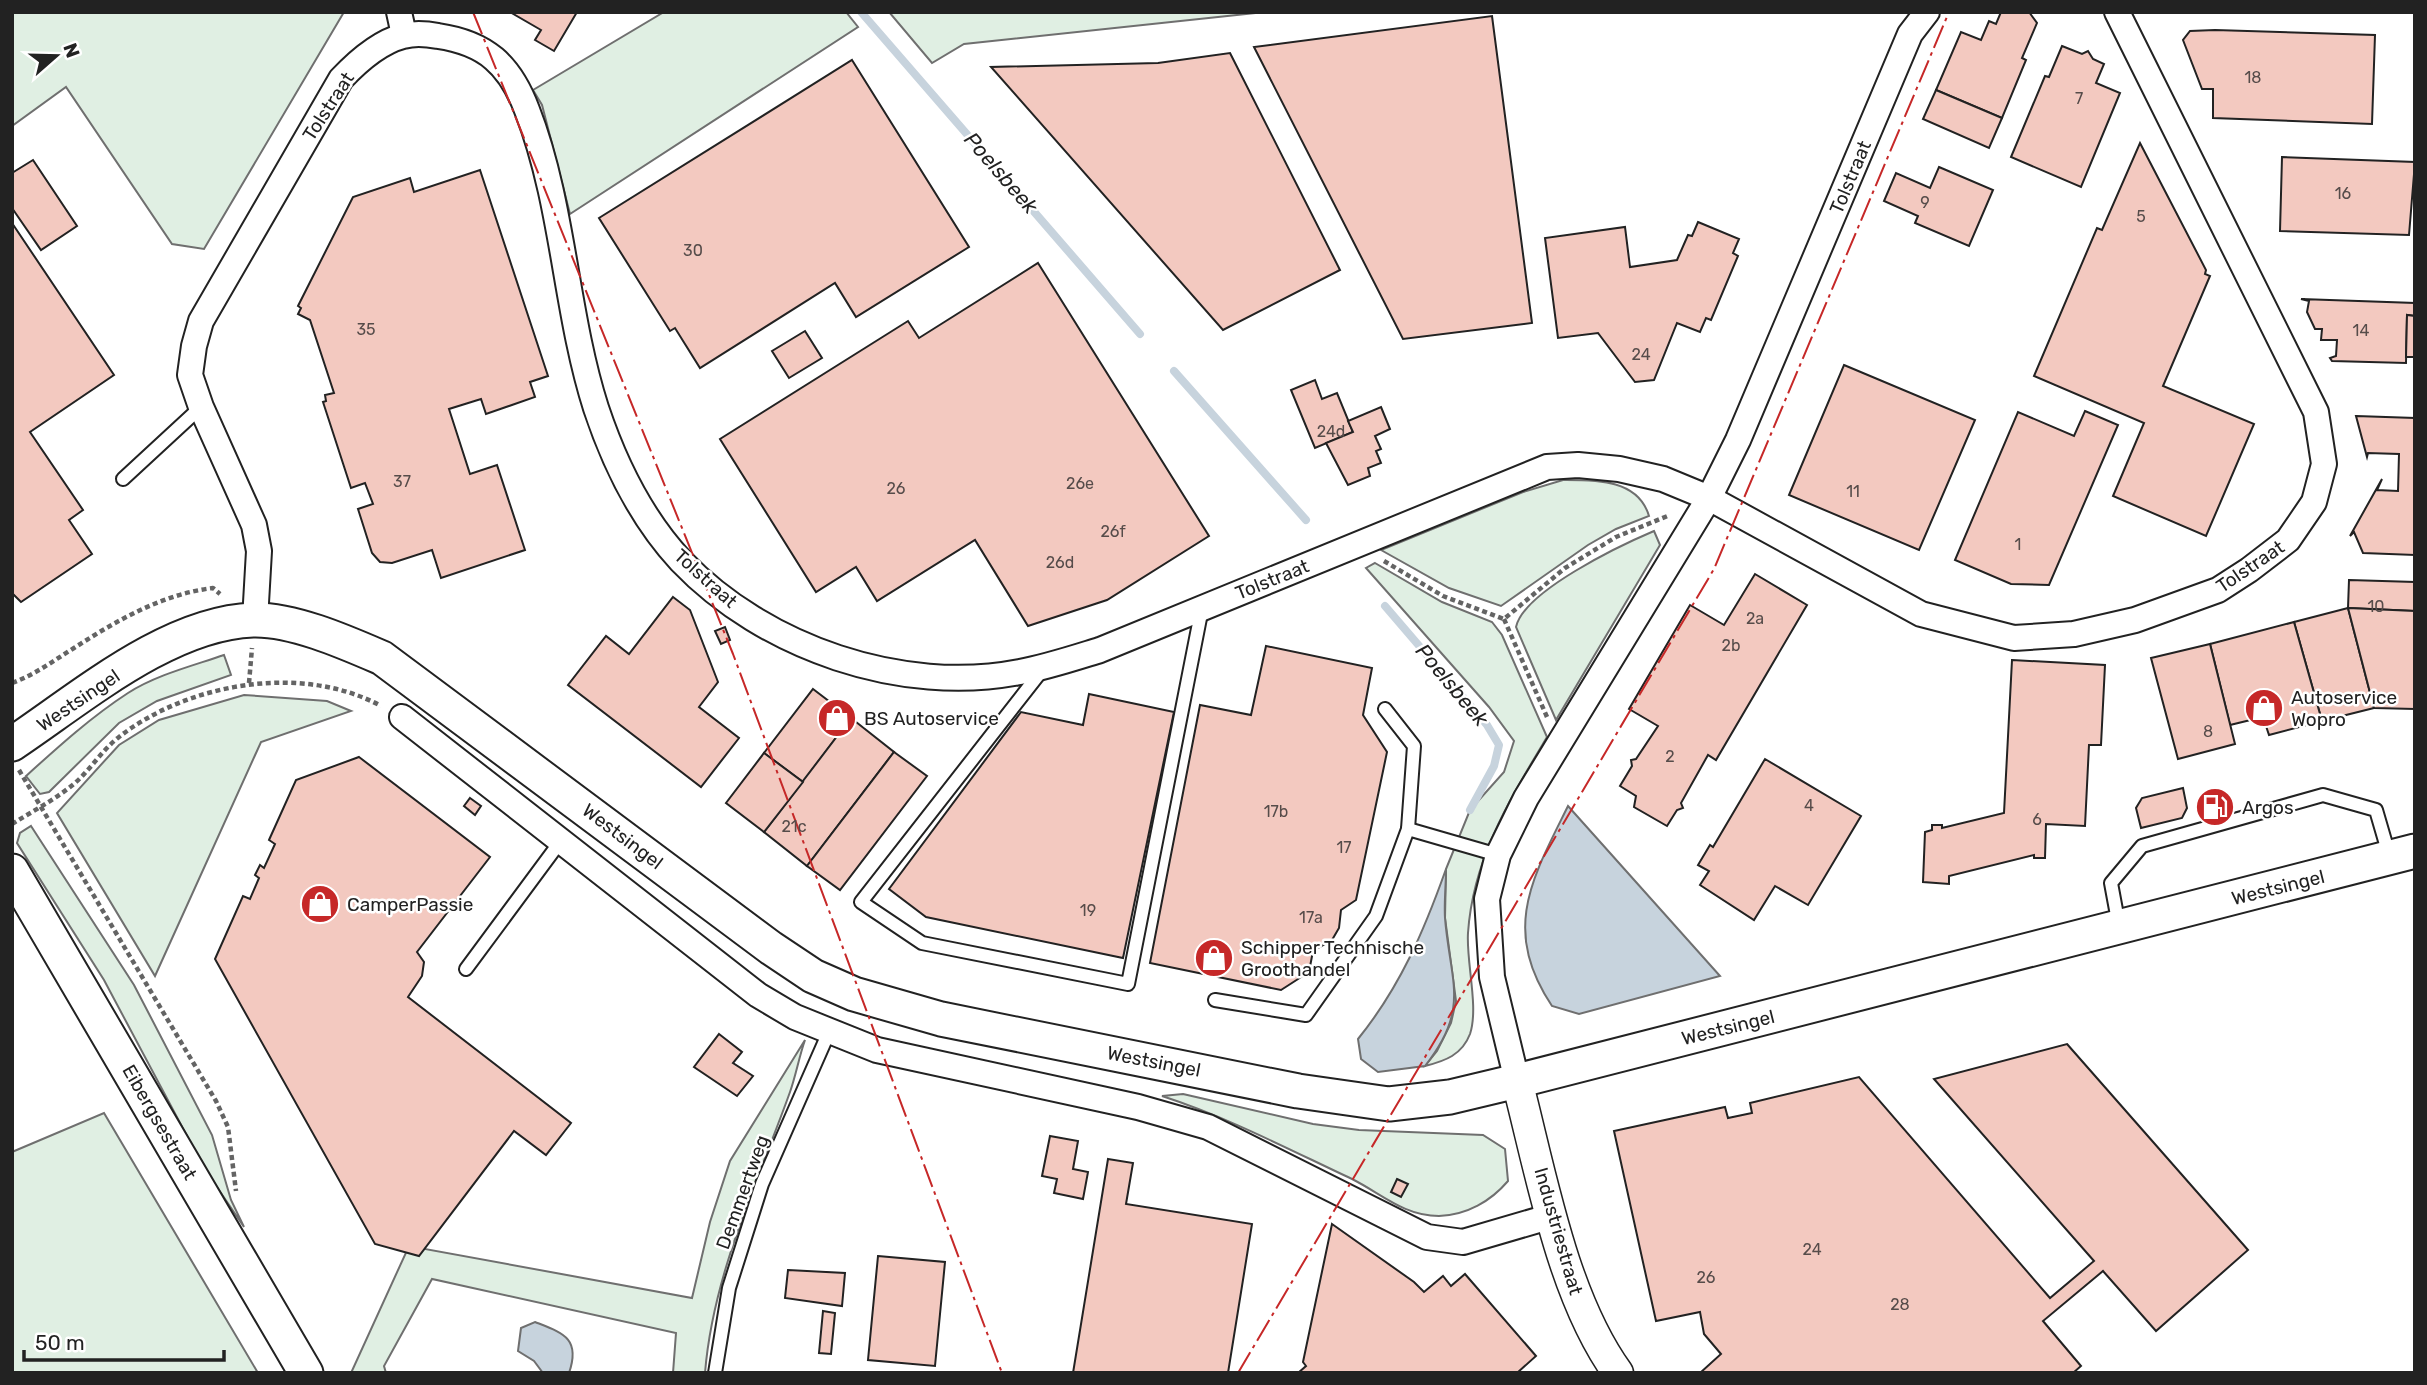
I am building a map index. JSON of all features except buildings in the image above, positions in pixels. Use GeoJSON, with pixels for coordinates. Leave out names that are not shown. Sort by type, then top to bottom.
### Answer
{"type":"FeatureCollection","features":[{"type":"Feature","properties":{"kind":"main road","name":"Westsingel"},"geometry":{"type":"LineString","coordinates":[[12,744],[142,657],[189,635],[255,620],[335,639],[382,658],[771,948],[813,976],[854,994],[941,1019],[1298,1091],[1389,1104],[1450,1097],[1517,1082],[2402,855]]}},
{"type":"Feature","properties":{"kind":"main road","name":"Eibergsestraat"},"geometry":{"type":"LineString","coordinates":[[12,871],[306,1373]]}},
{"type":"Feature","properties":{"kind":"street","name":"Tolstraat"},"geometry":{"type":"LineString","coordinates":[[1517,1082],[1492,977],[1487,899],[1499,855],[1527,798],[1709,498],[1738,440],[1910,34],[1927,12]]}},
{"type":"Feature","properties":{"kind":"street","name":"Tolstraat"},"geometry":{"type":"LineString","coordinates":[[255,620],[260,578],[254,525],[201,407],[190,374],[201,321],[341,79],[402,24],[431,35],[471,42],[497,60],[517,85],[544,164],[582,360],[596,409],[625,480],[652,523],[681,561],[733,606],[803,644],[871,667],[902,674],[968,676],[1018,673],[1100,650],[1547,467],[1578,465],[1619,468],[1663,479],[1709,498],[1921,614],[2014,638],[2074,634],[2135,620],[2218,590],[2288,540],[2314,502],[2324,464],[2316,411],[2117,12]]}},
{"type":"Feature","properties":{"kind":"street"},"geometry":{"type":"LineString","coordinates":[[402,717],[758,995],[829,1032],[877,1050],[1138,1107],[1208,1128],[1427,1237],[1463,1242],[1552,1216]]}},
{"type":"Feature","properties":{"kind":"street","name":"Industriestraat"},"geometry":{"type":"LineString","coordinates":[[1517,1082],[1552,1216],[1585,1315],[1603,1352],[1618,1373]]}},
{"type":"Feature","properties":{"kind":"lane"},"geometry":{"type":"LineString","coordinates":[[123,479],[201,407]]}},
{"type":"Feature","properties":{"kind":"lane"},"geometry":{"type":"LineString","coordinates":[[1045,666],[861,902],[922,943],[1128,984],[1202,608]]}},
{"type":"Feature","properties":{"kind":"lane"},"geometry":{"type":"LineString","coordinates":[[1215,1000],[1306,1015],[1376,916],[1408,829],[1414,746],[1385,709]]}},
{"type":"Feature","properties":{"kind":"lane"},"geometry":{"type":"LineString","coordinates":[[2120,928],[2111,883],[2142,846],[2323,795],[2376,810],[2402,855]]}},
{"type":"Feature","properties":{"kind":"lane"},"geometry":{"type":"LineString","coordinates":[[1408,829],[1499,855]]}},
{"type":"Feature","properties":{"kind":"lane"},"geometry":{"type":"LineString","coordinates":[[466,969],[560,842]]}},
{"type":"Feature","properties":{"kind":"lane","name":"Demmertweg"},"geometry":{"type":"LineString","coordinates":[[715,1373],[729,1288],[762,1184],[829,1032]]}},
{"type":"Feature","properties":{"kind":"path"},"geometry":{"type":"LineString","coordinates":[[1504,619],[1565,568],[1616,537],[1709,498]]}},
{"type":"Feature","properties":{"kind":"path"},"geometry":{"type":"LineString","coordinates":[[1357,545],[1443,596],[1504,619],[1559,744]]}},
{"type":"Feature","properties":{"kind":"path"},"geometry":{"type":"LineString","coordinates":[[12,824],[76,782],[118,737],[168,709],[222,689],[248,683],[308,684],[366,698],[402,717]]}},
{"type":"Feature","properties":{"kind":"path"},"geometry":{"type":"LineString","coordinates":[[12,759],[216,1101],[228,1127],[234,1179]]}},
{"type":"Feature","properties":{"kind":"green space"},"geometry":{"type":"Polygon","coordinates":[[[12,12],[344,12],[204,249],[172,244],[66,87],[12,126],[12,12]]]}},
{"type":"Feature","properties":{"kind":"green space"},"geometry":{"type":"Polygon","coordinates":[[[664,12],[846,12],[858,27],[570,214],[542,105],[533,90],[664,12]]]}},
{"type":"Feature","properties":{"kind":"green space"},"geometry":{"type":"Polygon","coordinates":[[[889,12],[1265,12],[964,44],[932,63],[889,12]]]}},
{"type":"Feature","properties":{"kind":"green space"},"geometry":{"type":"Polygon","coordinates":[[[1563,480],[1589,480],[1626,488],[1644,504],[1649,516],[1616,529],[1588,545],[1501,606],[1449,588],[1381,550],[1523,492],[1563,480]]]}},
{"type":"Feature","properties":{"kind":"green space"},"geometry":{"type":"Polygon","coordinates":[[[1654,531],[1660,545],[1556,720],[1516,627],[1523,613],[1554,584],[1654,531]]]}},
{"type":"Feature","properties":{"kind":"green space"},"geometry":{"type":"Polygon","coordinates":[[[1375,563],[1442,602],[1492,622],[1502,635],[1547,737],[1507,806],[1485,854],[1477,879],[1468,933],[1473,998],[1470,1034],[1458,1052],[1425,1066],[1437,1051],[1451,1023],[1456,1001],[1445,918],[1446,869],[1470,810],[1504,772],[1514,741],[1489,707],[1366,568],[1375,563]]]}},
{"type":"Feature","properties":{"kind":"green space"},"geometry":{"type":"Polygon","coordinates":[[[224,655],[231,675],[157,701],[119,723],[49,792],[40,794],[26,776],[88,722],[128,693],[162,676],[224,655]]]}},
{"type":"Feature","properties":{"kind":"green space"},"geometry":{"type":"Polygon","coordinates":[[[244,695],[327,701],[351,711],[261,742],[155,976],[57,813],[119,745],[159,720],[244,695]]]}},
{"type":"Feature","properties":{"kind":"green space"},"geometry":{"type":"Polygon","coordinates":[[[31,826],[134,985],[212,1135],[231,1200],[244,1227],[204,1168],[104,980],[17,843],[20,833],[31,826]]]}},
{"type":"Feature","properties":{"kind":"green space"},"geometry":{"type":"Polygon","coordinates":[[[805,1040],[790,1092],[727,1265],[717,1300],[705,1373],[673,1373],[676,1333],[432,1279],[384,1366],[386,1373],[351,1373],[409,1246],[692,1298],[710,1222],[730,1161],[805,1040]]]}},
{"type":"Feature","properties":{"kind":"green space"},"geometry":{"type":"Polygon","coordinates":[[[1183,1094],[1313,1124],[1359,1130],[1483,1135],[1505,1149],[1508,1181],[1486,1201],[1469,1210],[1449,1215],[1426,1215],[1404,1208],[1352,1179],[1258,1134],[1162,1096],[1183,1094]]]}},
{"type":"Feature","properties":{"kind":"green space"},"geometry":{"type":"Polygon","coordinates":[[[104,1113],[258,1373],[12,1373],[12,1152],[104,1113]]]}},
{"type":"Feature","properties":{"kind":"shaded area"},"geometry":{"type":"Polygon","coordinates":[[[1568,806],[1720,976],[1579,1014],[1552,1006],[1537,978],[1528,953],[1525,928],[1527,904],[1534,881],[1568,806]]]}},
{"type":"Feature","properties":{"kind":"shaded area"},"geometry":{"type":"Polygon","coordinates":[[[1446,869],[1445,918],[1454,994],[1448,1027],[1425,1066],[1378,1072],[1361,1059],[1358,1039],[1410,958],[1446,869]]]}},
{"type":"Feature","properties":{"kind":"shaded area"},"geometry":{"type":"Polygon","coordinates":[[[535,1322],[561,1334],[571,1344],[573,1352],[569,1373],[543,1373],[534,1361],[518,1351],[521,1328],[535,1322]]]}},
{"type":"Feature","properties":{"kind":"waterway","name":"Poelsbeek"},"geometry":{"type":"LineString","coordinates":[[861,12],[1140,334]]}},
{"type":"Feature","properties":{"kind":"waterway","name":"Poelsbeek"},"geometry":{"type":"LineString","coordinates":[[1174,371],[1306,520]]}},
{"type":"Feature","properties":{"kind":"waterway","name":"Poelsbeek"},"geometry":{"type":"LineString","coordinates":[[1385,606],[1487,725],[1499,745],[1494,766],[1470,810]]}},
{"type":"Feature","properties":{"kind":"power"},"geometry":{"type":"LineString","coordinates":[[473,12],[733,654],[1002,1373]]}},
{"type":"Feature","properties":{"kind":"power"},"geometry":{"type":"LineString","coordinates":[[1238,1373],[1714,569],[1949,12]]}},
{"type":"Feature","properties":{"kind":"place","name":"Autoservice Wopro"},"geometry":{"type":"Point","coordinates":[2264,708]}},
{"type":"Feature","properties":{"kind":"place","name":"BS Autoservice"},"geometry":{"type":"Point","coordinates":[837,718]}},
{"type":"Feature","properties":{"kind":"place","name":"Argos"},"geometry":{"type":"Point","coordinates":[2215,807]}},
{"type":"Feature","properties":{"kind":"place","name":"CamperPassie"},"geometry":{"type":"Point","coordinates":[320,904]}},
{"type":"Feature","properties":{"kind":"place","name":"Schipper Technische Groothandel"},"geometry":{"type":"Point","coordinates":[1214,958]}}]}
